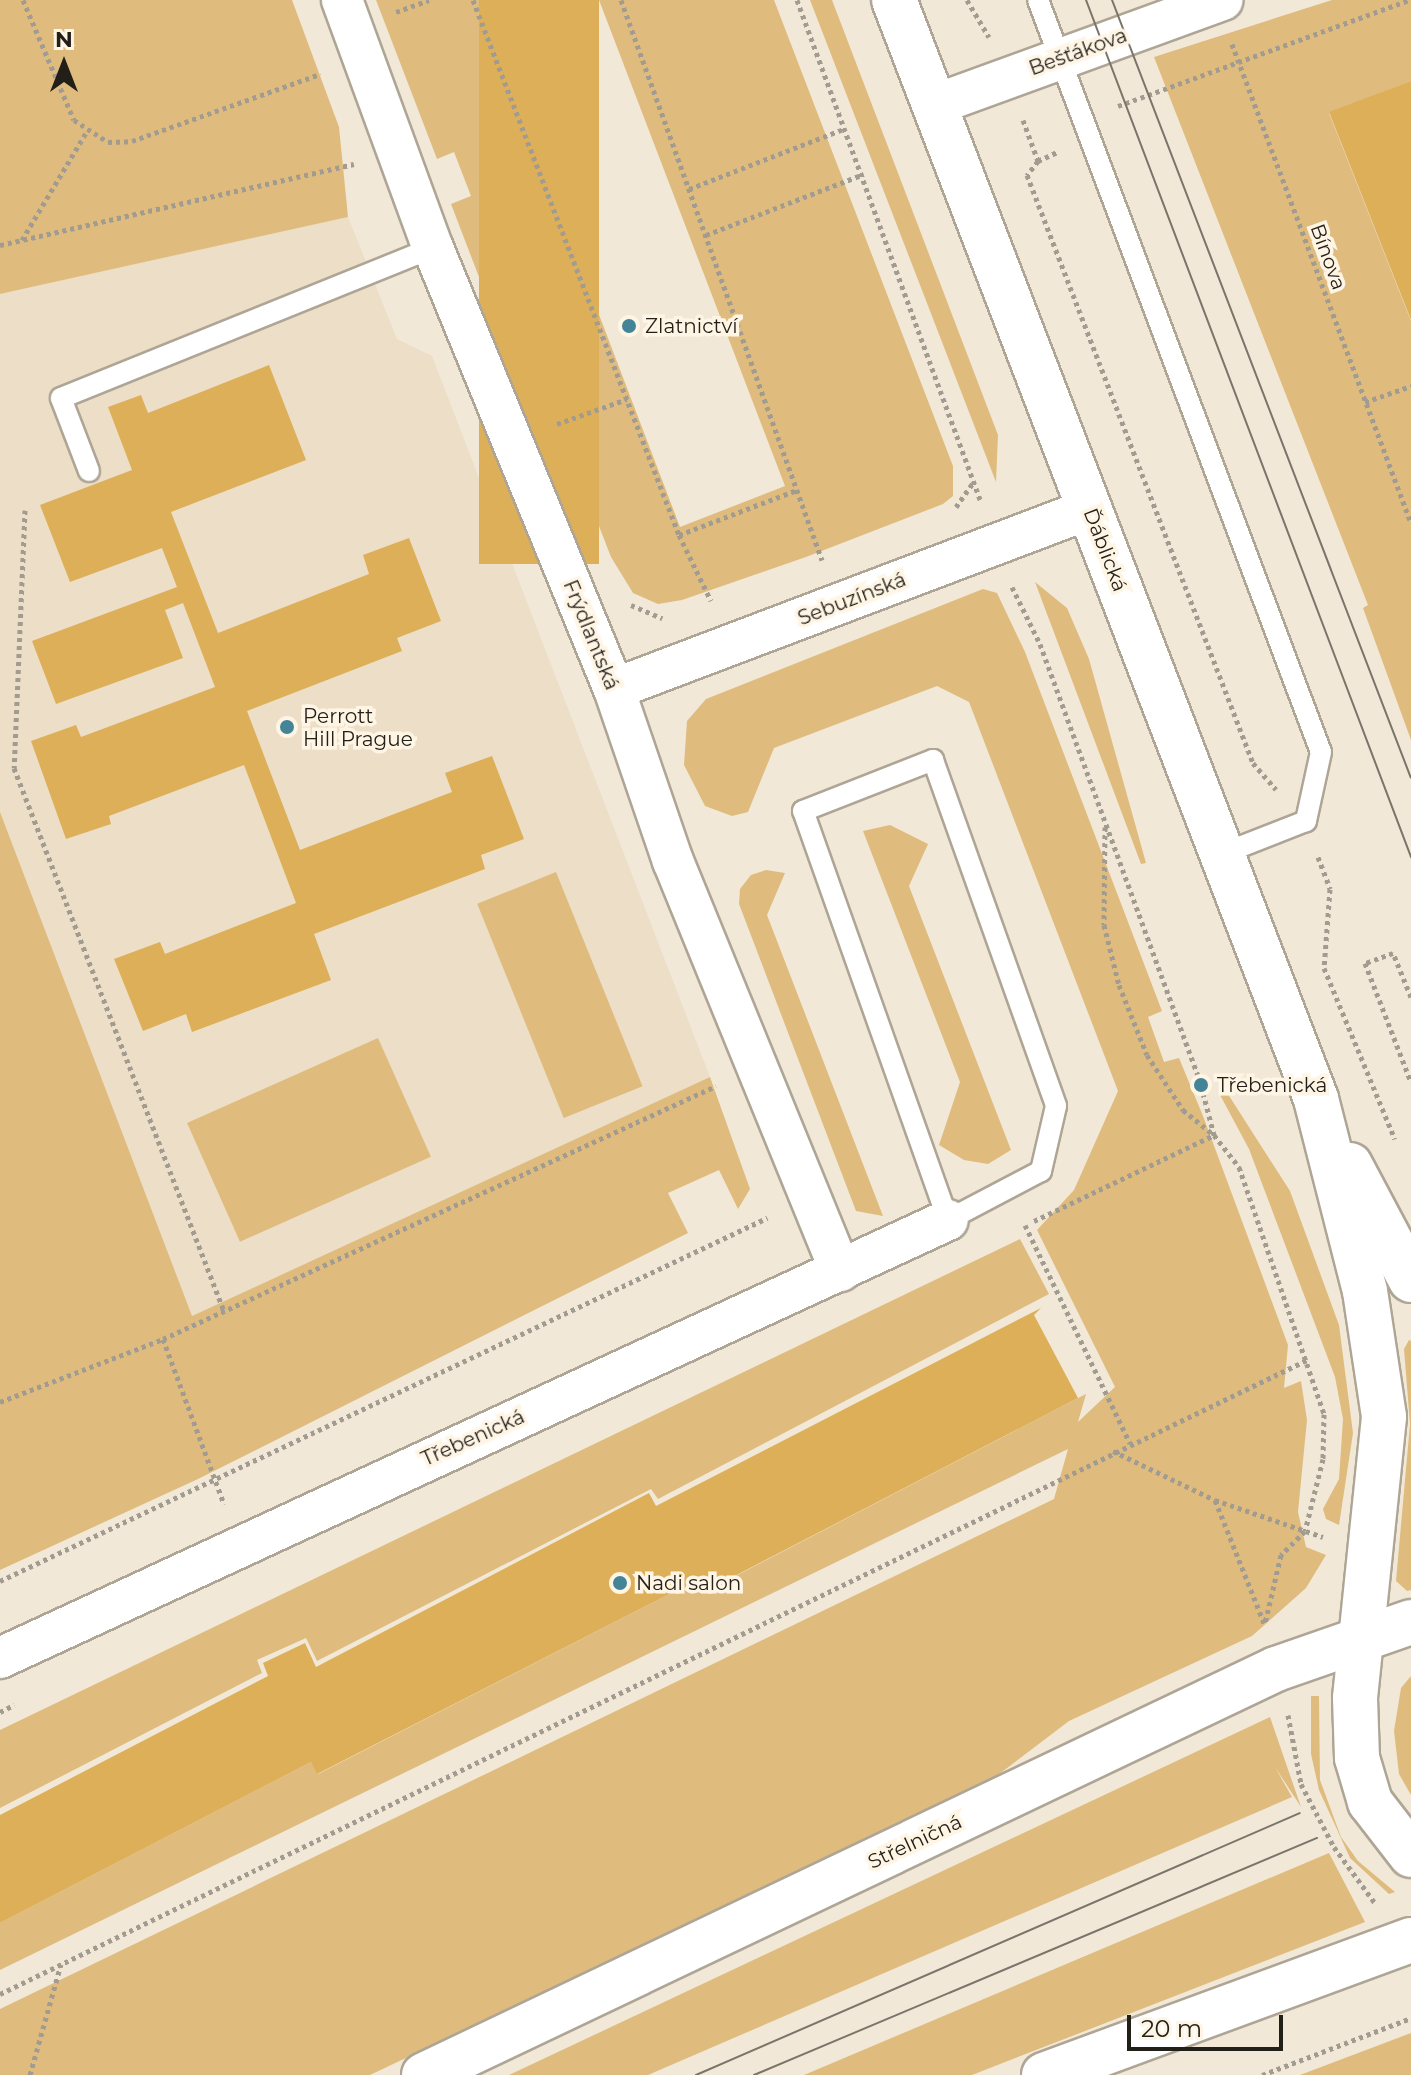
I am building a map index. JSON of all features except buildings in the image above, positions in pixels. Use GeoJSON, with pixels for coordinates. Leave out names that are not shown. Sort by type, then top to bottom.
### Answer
{"type":"FeatureCollection","features":[{"type":"Feature","properties":{"kind":"main road","name":"Ďáblická"},"geometry":{"type":"LineString","coordinates":[[894,0],[1316,1099]]}},
{"type":"Feature","properties":{"kind":"main road"},"geometry":{"type":"LineString","coordinates":[[1316,1099],[1411,1280]]}},
{"type":"Feature","properties":{"kind":"main road"},"geometry":{"type":"LineString","coordinates":[[1316,1099],[1365,1291],[1384,1417],[1361,1639],[1357,1758],[1370,1802],[1411,1855]]}},
{"type":"Feature","properties":{"kind":"main road","name":"Střelničná"},"geometry":{"type":"LineString","coordinates":[[424,2075],[1276,1669],[1411,1622]]}},
{"type":"Feature","properties":{"kind":"main road"},"geometry":{"type":"LineString","coordinates":[[1044,2075],[1411,1940]]}},
{"type":"Feature","properties":{"kind":"street","name":"Frýdlantská"},"geometry":{"type":"LineString","coordinates":[[342,0],[433,248],[614,689],[673,861],[840,1271]]}},
{"type":"Feature","properties":{"kind":"street","name":"Bešťákova"},"geometry":{"type":"LineString","coordinates":[[934,105],[1219,1]]}},
{"type":"Feature","properties":{"kind":"street","name":"Sebuzínská"},"geometry":{"type":"LineString","coordinates":[[614,689],[1089,509]]}},
{"type":"Feature","properties":{"kind":"street","name":"Třebenická"},"geometry":{"type":"LineString","coordinates":[[0,1658],[242,1543],[948,1220]]}},
{"type":"Feature","properties":{"kind":"lane"},"geometry":{"type":"LineString","coordinates":[[1038,0],[1321,752],[1306,821],[1222,854]]}},
{"type":"Feature","properties":{"kind":"lane"},"geometry":{"type":"LineString","coordinates":[[89,471],[61,398],[433,248]]}},
{"type":"Feature","properties":{"kind":"lane"},"geometry":{"type":"LineString","coordinates":[[933,760],[1056,1106],[1041,1171],[948,1220],[803,811],[933,760]]}},
{"type":"Feature","properties":{"kind":"path"},"geometry":{"type":"LineString","coordinates":[[23,0],[74,120],[108,142],[132,141],[329,71]]}},
{"type":"Feature","properties":{"kind":"path"},"geometry":{"type":"LineString","coordinates":[[473,0],[679,535],[711,601]]}},
{"type":"Feature","properties":{"kind":"path"},"geometry":{"type":"LineString","coordinates":[[621,0],[822,561]]}},
{"type":"Feature","properties":{"kind":"path"},"geometry":{"type":"LineString","coordinates":[[797,0],[864,174],[973,482],[1105,822],[1201,1085],[1214,1135]]}},
{"type":"Feature","properties":{"kind":"path"},"geometry":{"type":"LineString","coordinates":[[967,0],[1007,78],[1038,161]]}},
{"type":"Feature","properties":{"kind":"path"},"geometry":{"type":"LineString","coordinates":[[1399,1150],[1324,968],[1330,889],[1306,821],[1253,763],[1027,175],[1038,161],[1070,146],[1098,114],[1410,0]]}},
{"type":"Feature","properties":{"kind":"path","name":"Bínova"},"geometry":{"type":"LineString","coordinates":[[1219,1],[1239,63],[1411,523]]}},
{"type":"Feature","properties":{"kind":"path"},"geometry":{"type":"LineString","coordinates":[[689,189],[846,128]]}},
{"type":"Feature","properties":{"kind":"path"},"geometry":{"type":"LineString","coordinates":[[22,240],[87,131]]}},
{"type":"Feature","properties":{"kind":"path"},"geometry":{"type":"LineString","coordinates":[[0,245],[399,149]]}},
{"type":"Feature","properties":{"kind":"path"},"geometry":{"type":"LineString","coordinates":[[706,235],[864,174]]}},
{"type":"Feature","properties":{"kind":"path"},"geometry":{"type":"LineString","coordinates":[[1365,402],[1411,386]]}},
{"type":"Feature","properties":{"kind":"path"},"geometry":{"type":"LineString","coordinates":[[558,441],[552,426],[627,399]]}},
{"type":"Feature","properties":{"kind":"path"},"geometry":{"type":"LineString","coordinates":[[945,511],[958,506],[973,482]]}},
{"type":"Feature","properties":{"kind":"path"},"geometry":{"type":"LineString","coordinates":[[679,535],[797,490]]}},
{"type":"Feature","properties":{"kind":"path"},"geometry":{"type":"LineString","coordinates":[[25,510],[14,768],[224,1311]]}},
{"type":"Feature","properties":{"kind":"path"},"geometry":{"type":"LineString","coordinates":[[808,566],[836,555]]}},
{"type":"Feature","properties":{"kind":"path"},"geometry":{"type":"LineString","coordinates":[[699,606],[725,596]]}},
{"type":"Feature","properties":{"kind":"path"},"geometry":{"type":"LineString","coordinates":[[624,602],[661,618],[674,614]]}},
{"type":"Feature","properties":{"kind":"path"},"geometry":{"type":"LineString","coordinates":[[1105,822],[1104,925],[1119,985],[1147,1055],[1183,1110],[1214,1135],[1239,1167],[1309,1359],[1324,1414],[1323,1459],[1305,1531],[1281,1555],[1264,1623],[1215,1500]]}},
{"type":"Feature","properties":{"kind":"path"},"geometry":{"type":"LineString","coordinates":[[1411,997],[1393,953],[1365,963],[1411,1082]]}},
{"type":"Feature","properties":{"kind":"path"},"geometry":{"type":"LineString","coordinates":[[0,1402],[163,1339],[719,1085],[724,1098]]}},
{"type":"Feature","properties":{"kind":"path"},"geometry":{"type":"LineString","coordinates":[[0,1581],[768,1217],[766,1207]]}},
{"type":"Feature","properties":{"kind":"path"},"geometry":{"type":"LineString","coordinates":[[1025,1225],[1130,1443]]}},
{"type":"Feature","properties":{"kind":"path"},"geometry":{"type":"LineString","coordinates":[[163,1339],[214,1482],[242,1543]]}},
{"type":"Feature","properties":{"kind":"path"},"geometry":{"type":"LineString","coordinates":[[0,1994],[1113,1451],[1309,1359]]}},
{"type":"Feature","properties":{"kind":"path"},"geometry":{"type":"LineString","coordinates":[[1113,1451],[1215,1500],[1305,1531]]}},
{"type":"Feature","properties":{"kind":"path"},"geometry":{"type":"LineString","coordinates":[[30,2075],[61,1964]]}},
{"type":"Feature","properties":{"kind":"path"},"geometry":{"type":"LineString","coordinates":[[1262,2075],[1411,2018]]}},
{"type":"Feature","properties":{"kind":"shaded area"},"geometry":{"type":"Polygon","coordinates":[[[0,0],[292,0],[339,127],[348,217],[0,294],[0,0]]]}},
{"type":"Feature","properties":{"kind":"shaded area"},"geometry":{"type":"Polygon","coordinates":[[[376,0],[479,0],[680,527],[785,486],[599,0],[774,0],[953,466],[953,496],[943,504],[806,557],[682,600],[658,604],[633,593],[611,557],[564,436],[543,444],[451,204],[471,196],[454,152],[437,159],[376,0]]]}},
{"type":"Feature","properties":{"kind":"shaded area"},"geometry":{"type":"Polygon","coordinates":[[[810,0],[832,0],[998,435],[996,482],[810,0]]]}},
{"type":"Feature","properties":{"kind":"shaded area"},"geometry":{"type":"Polygon","coordinates":[[[1332,0],[1411,0],[1411,81],[1329,113],[1411,321],[1411,740],[1363,608],[1368,605],[1154,57],[1332,0]]]}},
{"type":"Feature","properties":{"kind":"shaded area","name":"Perrott Hill Prague"},"geometry":{"type":"Polygon","coordinates":[[[348,217],[397,339],[432,356],[710,1077],[192,1316],[0,1391],[0,294],[348,217]]]}},
{"type":"Feature","properties":{"kind":"shaded area"},"geometry":{"type":"Polygon","coordinates":[[[1035,582],[1067,608],[1089,659],[1146,863],[1141,864],[1035,582]]]}},
{"type":"Feature","properties":{"kind":"shaded area"},"geometry":{"type":"Polygon","coordinates":[[[983,589],[997,593],[1025,652],[1162,1011],[1148,1017],[1164,1062],[1179,1058],[1203,1116],[1288,1345],[1284,1388],[1301,1381],[1307,1420],[1298,1512],[1306,1547],[1326,1555],[1306,1588],[1252,1636],[1069,1721],[990,1781],[370,2075],[0,2075],[0,2009],[1054,1499],[1068,1449],[0,1970],[0,1923],[311,1762],[318,1774],[693,1582],[701,1594],[1086,1394],[1078,1422],[1115,1387],[1037,1230],[1074,1190],[1118,1091],[969,702],[937,686],[774,748],[748,812],[732,816],[705,806],[684,765],[687,721],[706,699],[983,589]]]}},
{"type":"Feature","properties":{"kind":"shaded area"},"geometry":{"type":"Polygon","coordinates":[[[0,812],[192,1316],[710,1077],[750,1189],[738,1209],[719,1170],[668,1193],[688,1233],[198,1479],[0,1570],[0,812]]]}},
{"type":"Feature","properties":{"kind":"shaded area"},"geometry":{"type":"Polygon","coordinates":[[[890,825],[928,844],[909,886],[1011,1150],[988,1164],[964,1160],[939,1145],[960,1082],[863,831],[890,825]]]}},
{"type":"Feature","properties":{"kind":"shaded area"},"geometry":{"type":"Polygon","coordinates":[[[766,870],[785,873],[767,915],[883,1216],[856,1211],[739,904],[740,889],[751,875],[766,870]]]}},
{"type":"Feature","properties":{"kind":"shaded area"},"geometry":{"type":"Polygon","coordinates":[[[556,872],[643,1086],[564,1118],[477,904],[556,872]]]}},
{"type":"Feature","properties":{"kind":"shaded area"},"geometry":{"type":"Polygon","coordinates":[[[378,1038],[431,1157],[240,1242],[187,1123],[378,1038]]]}},
{"type":"Feature","properties":{"kind":"shaded area"},"geometry":{"type":"Polygon","coordinates":[[[1226,1091],[1290,1191],[1339,1325],[1353,1433],[1339,1525],[1326,1519],[1323,1509],[1339,1479],[1343,1419],[1335,1377],[1249,1149],[1219,1093],[1226,1091]]]}},
{"type":"Feature","properties":{"kind":"shaded area"},"geometry":{"type":"Polygon","coordinates":[[[1020,1239],[1049,1294],[658,1499],[651,1489],[317,1661],[306,1638],[257,1660],[262,1673],[0,1808],[0,1730],[1020,1239]]]}},
{"type":"Feature","properties":{"kind":"shaded area"},"geometry":{"type":"Polygon","coordinates":[[[1411,1341],[1411,1590],[1407,1591],[1396,1581],[1410,1424],[1404,1349],[1411,1341]]]}},
{"type":"Feature","properties":{"kind":"shaded area"},"geometry":{"type":"Polygon","coordinates":[[[1411,1676],[1411,1795],[1399,1774],[1394,1731],[1401,1688],[1411,1676]]]}},
{"type":"Feature","properties":{"kind":"shaded area"},"geometry":{"type":"Polygon","coordinates":[[[1311,1696],[1319,1696],[1320,1780],[1341,1837],[1358,1861],[1395,1892],[1389,1894],[1350,1858],[1319,1790],[1311,1754],[1311,1696]]]}},
{"type":"Feature","properties":{"kind":"shaded area"},"geometry":{"type":"Polygon","coordinates":[[[1270,1717],[1301,1807],[1275,1767],[1292,1797],[648,2075],[509,2075],[1270,1717]]]}},
{"type":"Feature","properties":{"kind":"shaded area"},"geometry":{"type":"Polygon","coordinates":[[[1329,1853],[1365,1922],[972,2075],[804,2075],[1329,1853]]]}},
{"type":"Feature","properties":{"kind":"shaded area"},"geometry":{"type":"Polygon","coordinates":[[[1411,2033],[1411,2075],[1300,2075],[1411,2033]]]}},
{"type":"Feature","properties":{"kind":"tram line"},"geometry":{"type":"LineString","coordinates":[[1086,0],[1411,857]]}},
{"type":"Feature","properties":{"kind":"tram line"},"geometry":{"type":"LineString","coordinates":[[1112,0],[1411,778]]}},
{"type":"Feature","properties":{"kind":"tram line"},"geometry":{"type":"LineString","coordinates":[[696,2075],[1300,1813]]}},
{"type":"Feature","properties":{"kind":"tram line"},"geometry":{"type":"LineString","coordinates":[[754,2075],[1317,1838]]}},
{"type":"Feature","properties":{"kind":"place","name":"Zlatnictví"},"geometry":{"type":"Point","coordinates":[629,326]}},
{"type":"Feature","properties":{"kind":"place","name":"Perrott Hill Prague"},"geometry":{"type":"Point","coordinates":[287,727]}},
{"type":"Feature","properties":{"kind":"place","name":"Třebenická"},"geometry":{"type":"Point","coordinates":[1201,1085]}},
{"type":"Feature","properties":{"kind":"place","name":"Nadi salon"},"geometry":{"type":"Point","coordinates":[620,1583]}}]}
